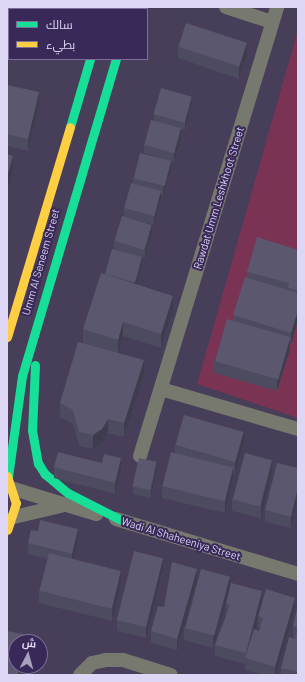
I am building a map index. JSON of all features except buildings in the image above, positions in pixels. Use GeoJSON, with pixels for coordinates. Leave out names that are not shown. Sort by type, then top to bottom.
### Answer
{"type":"FeatureCollection","features":[{"type":"Feature","properties":{"kind":"main road","name":"Umm Al Seneem Street"},"geometry":{"type":"LineString","coordinates":[[7,337],[90,60]]}},
{"type":"Feature","properties":{"kind":"main road","name":"Umm Al Seneem Street"},"geometry":{"type":"LineString","coordinates":[[14,516],[10,481],[15,406],[46,283],[116,60]]}},
{"type":"Feature","properties":{"kind":"main road"},"geometry":{"type":"LineString","coordinates":[[46,283],[31,411],[38,463],[54,484],[125,522]]}},
{"type":"Feature","properties":{"kind":"main road"},"geometry":{"type":"LineString","coordinates":[[7,530],[14,516]]}},
{"type":"Feature","properties":{"kind":"street"},"geometry":{"type":"LineString","coordinates":[[226,7],[272,22]]}},
{"type":"Feature","properties":{"kind":"street","name":"Rawdat Umm Leshkhoot Street"},"geometry":{"type":"LineString","coordinates":[[140,456],[277,7]]}},
{"type":"Feature","properties":{"kind":"street"},"geometry":{"type":"LineString","coordinates":[[161,389],[298,429]]}},
{"type":"Feature","properties":{"kind":"street","name":"Wadi Al Shaheeniya Street"},"geometry":{"type":"LineString","coordinates":[[10,481],[64,505],[298,574]]}},
{"type":"Feature","properties":{"kind":"street","name":"Wadi Al Shaheeniya Street"},"geometry":{"type":"LineString","coordinates":[[14,516],[64,505]]}},
{"type":"Feature","properties":{"kind":"street"},"geometry":{"type":"LineString","coordinates":[[80,675],[92,663],[106,660],[123,660],[171,675]]}},
{"type":"Feature","properties":{"kind":"shaded area"},"geometry":{"type":"Polygon","coordinates":[[[298,30],[298,418],[197,384],[298,30]]]}},
{"type":"Feature","properties":{"kind":"traffic: fast"},"geometry":{"type":"LineString","coordinates":[[70,127],[90,60]]}},
{"type":"Feature","properties":{"kind":"traffic: fast"},"geometry":{"type":"LineString","coordinates":[[8,477],[22,376],[116,60]]}},
{"type":"Feature","properties":{"kind":"traffic: fast"},"geometry":{"type":"LineString","coordinates":[[35,365],[32,430],[38,463],[45,474],[68,493],[125,522]]}},
{"type":"Feature","properties":{"kind":"traffic: slow"},"geometry":{"type":"LineString","coordinates":[[7,337],[70,127]]}},
{"type":"Feature","properties":{"kind":"traffic: slow"},"geometry":{"type":"LineString","coordinates":[[7,476],[16,503],[7,530]]}}]}
